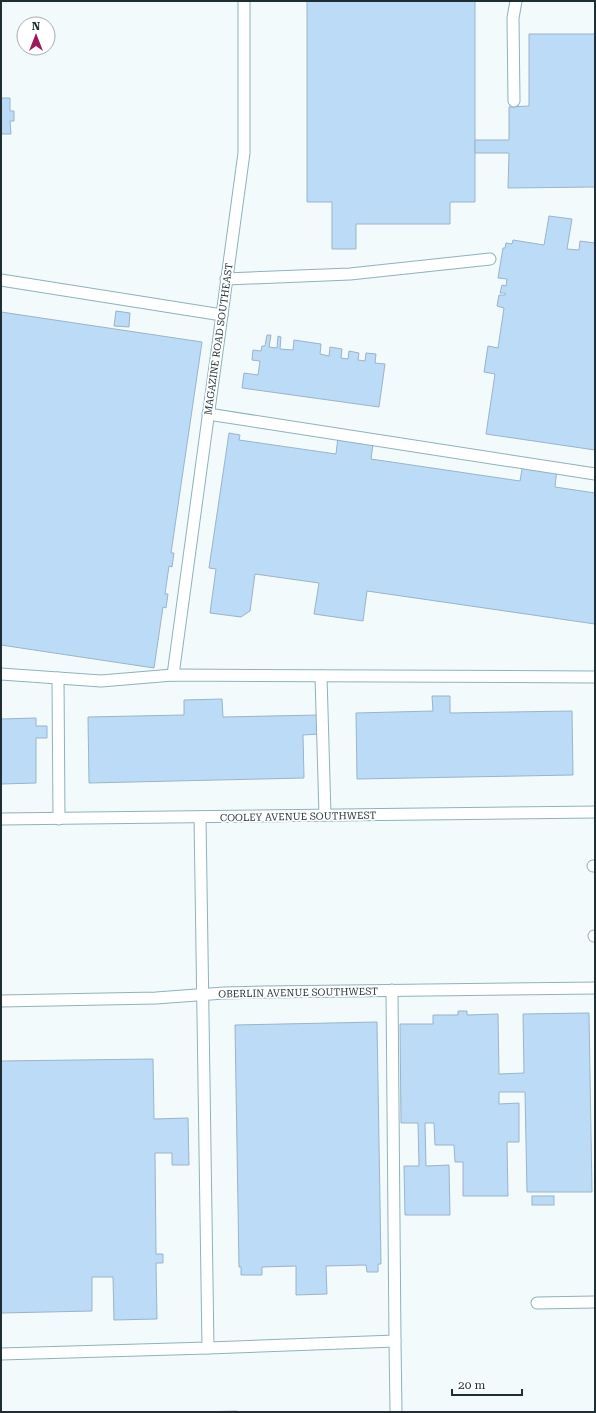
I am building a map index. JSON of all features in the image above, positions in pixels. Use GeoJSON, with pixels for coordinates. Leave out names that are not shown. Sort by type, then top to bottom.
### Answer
{"type":"FeatureCollection","features":[{"type":"Feature","properties":{"kind":"lane","name":"MAGAZINE ROAD SOUTHEAST"},"geometry":{"type":"LineString","coordinates":[[173,675],[244,153],[244,1]]}},
{"type":"Feature","properties":{"kind":"lane"},"geometry":{"type":"LineString","coordinates":[[514,102],[513,18],[516,1]]}},
{"type":"Feature","properties":{"kind":"lane"},"geometry":{"type":"LineString","coordinates":[[226,279],[350,274],[490,259]]}},
{"type":"Feature","properties":{"kind":"lane"},"geometry":{"type":"LineString","coordinates":[[1,280],[222,315]]}},
{"type":"Feature","properties":{"kind":"lane"},"geometry":{"type":"LineString","coordinates":[[208,414],[595,474]]}},
{"type":"Feature","properties":{"kind":"lane"},"geometry":{"type":"LineString","coordinates":[[1,674],[101,681],[173,675],[595,677]]}},
{"type":"Feature","properties":{"kind":"lane"},"geometry":{"type":"LineString","coordinates":[[321,676],[325,816]]}},
{"type":"Feature","properties":{"kind":"lane"},"geometry":{"type":"LineString","coordinates":[[58,678],[59,819]]}},
{"type":"Feature","properties":{"kind":"lane","name":"COOLEY AVENUE SOUTHWEST"},"geometry":{"type":"LineString","coordinates":[[1,819],[595,812]]}},
{"type":"Feature","properties":{"kind":"lane"},"geometry":{"type":"LineString","coordinates":[[200,817],[208,1348]]}},
{"type":"Feature","properties":{"kind":"lane","name":"OBERLIN AVENUE SOUTHWEST"},"geometry":{"type":"LineString","coordinates":[[1,1001],[156,998],[263,992],[595,988]]}},
{"type":"Feature","properties":{"kind":"lane"},"geometry":{"type":"LineString","coordinates":[[392,990],[396,1412]]}},
{"type":"Feature","properties":{"kind":"lane"},"geometry":{"type":"LineString","coordinates":[[537,1303],[595,1302]]}},
{"type":"Feature","properties":{"kind":"lane"},"geometry":{"type":"LineString","coordinates":[[1,1354],[395,1341]]}},
{"type":"Feature","properties":{"kind":"building"},"geometry":{"type":"Polygon","coordinates":[[[307,1],[475,1],[475,202],[450,202],[450,224],[356,224],[356,249],[332,249],[332,202],[307,202],[307,1]]]}},
{"type":"Feature","properties":{"kind":"building"},"geometry":{"type":"Polygon","coordinates":[[[529,34],[595,34],[595,187],[508,188],[509,153],[475,153],[475,140],[509,140],[509,107],[529,106],[529,34]]]}},
{"type":"Feature","properties":{"kind":"building"},"geometry":{"type":"Polygon","coordinates":[[[1,98],[10,98],[10,111],[14,111],[14,121],[10,121],[11,134],[1,134],[1,98]]]}},
{"type":"Feature","properties":{"kind":"building"},"geometry":{"type":"Polygon","coordinates":[[[549,216],[572,219],[567,249],[579,250],[580,241],[595,243],[595,450],[486,434],[495,374],[484,372],[488,346],[498,348],[504,308],[497,306],[499,295],[505,295],[505,293],[500,293],[502,285],[506,286],[507,279],[498,278],[503,248],[505,248],[506,243],[512,244],[513,240],[544,245],[549,216]]]}},
{"type":"Feature","properties":{"kind":"building"},"geometry":{"type":"Polygon","coordinates":[[[116,311],[130,313],[129,327],[114,326],[116,311]]]}},
{"type":"Feature","properties":{"kind":"building"},"geometry":{"type":"Polygon","coordinates":[[[1,312],[202,342],[171,553],[174,553],[172,567],[169,566],[165,594],[168,594],[166,608],[163,607],[154,668],[1,645],[1,312]]]}},
{"type":"Feature","properties":{"kind":"building"},"geometry":{"type":"Polygon","coordinates":[[[267,335],[271,335],[269,347],[277,348],[278,336],[281,337],[280,349],[293,350],[294,340],[321,344],[320,354],[329,356],[330,347],[342,349],[341,358],[348,359],[349,351],[359,353],[358,360],[365,361],[366,353],[376,354],[375,363],[385,364],[379,407],[242,388],[244,373],[258,375],[260,361],[252,360],[253,350],[261,351],[262,346],[265,346],[267,335]]]}},
{"type":"Feature","properties":{"kind":"building"},"geometry":{"type":"Polygon","coordinates":[[[229,433],[240,435],[239,440],[336,454],[338,437],[373,444],[371,459],[520,481],[523,463],[557,468],[555,487],[595,493],[595,624],[367,591],[363,621],[314,614],[319,583],[255,574],[250,611],[241,617],[210,613],[216,569],[209,568],[229,433]]]}},
{"type":"Feature","properties":{"kind":"building"},"geometry":{"type":"Polygon","coordinates":[[[432,696],[450,696],[450,713],[572,711],[573,775],[357,779],[356,713],[433,711],[432,696]]]}},
{"type":"Feature","properties":{"kind":"building"},"geometry":{"type":"Polygon","coordinates":[[[222,699],[223,717],[319,715],[319,734],[303,735],[304,778],[89,783],[88,717],[184,715],[184,700],[222,699]]]}},
{"type":"Feature","properties":{"kind":"building"},"geometry":{"type":"Polygon","coordinates":[[[36,718],[36,726],[47,726],[47,738],[36,738],[36,783],[1,784],[1,719],[36,718]]]}},
{"type":"Feature","properties":{"kind":"building"},"geometry":{"type":"Polygon","coordinates":[[[458,1011],[467,1011],[467,1015],[498,1014],[499,1074],[524,1073],[523,1014],[589,1013],[592,1192],[527,1192],[525,1092],[499,1092],[499,1104],[519,1103],[519,1142],[507,1142],[508,1196],[463,1196],[463,1162],[455,1162],[454,1145],[435,1145],[434,1123],[425,1123],[426,1166],[449,1165],[450,1215],[405,1215],[404,1166],[419,1166],[418,1123],[401,1123],[400,1024],[433,1024],[433,1015],[458,1015],[458,1011]]]}},
{"type":"Feature","properties":{"kind":"building"},"geometry":{"type":"Polygon","coordinates":[[[377,1022],[381,1264],[378,1264],[378,1272],[367,1272],[366,1265],[326,1266],[327,1294],[296,1295],[296,1266],[262,1267],[262,1275],[241,1275],[241,1267],[239,1267],[235,1025],[377,1022]]]}},
{"type":"Feature","properties":{"kind":"building"},"geometry":{"type":"Polygon","coordinates":[[[153,1059],[154,1119],[188,1118],[189,1165],[172,1165],[172,1153],[155,1153],[156,1254],[163,1254],[163,1263],[156,1263],[157,1319],[114,1320],[113,1277],[92,1277],[92,1311],[1,1313],[1,1061],[153,1059]]]}},
{"type":"Feature","properties":{"kind":"building"},"geometry":{"type":"Polygon","coordinates":[[[532,1196],[554,1196],[554,1205],[532,1205],[532,1196]]]}},
{"type":"Feature","properties":{"kind":"building"},"geometry":{"type":"Polygon","coordinates":[[[237,1411],[237,1412],[197,1412],[237,1411]]]}}]}
